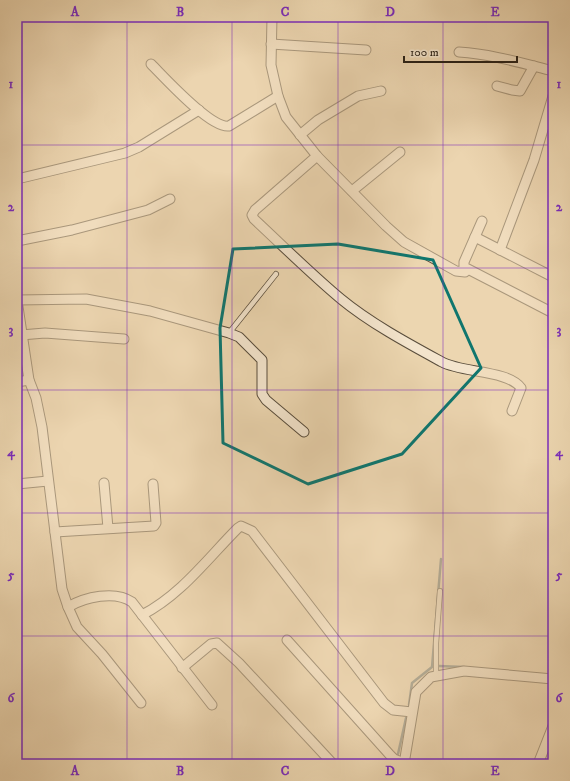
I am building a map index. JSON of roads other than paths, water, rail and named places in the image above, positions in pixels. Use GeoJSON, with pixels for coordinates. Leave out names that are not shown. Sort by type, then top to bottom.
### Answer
{"type":"FeatureCollection","features":[{"type":"Feature","properties":{"kind":"street"},"geometry":{"type":"LineString","coordinates":[[272,17],[271,65],[278,96],[286,117],[317,156],[404,242],[456,271],[465,272],[467,270]]}},
{"type":"Feature","properties":{"kind":"street"},"geometry":{"type":"LineString","coordinates":[[272,44],[366,50]]}},
{"type":"Feature","properties":{"kind":"street"},"geometry":{"type":"LineString","coordinates":[[459,52],[483,54],[553,71]]}},
{"type":"Feature","properties":{"kind":"street"},"geometry":{"type":"LineString","coordinates":[[151,64],[199,110],[221,126],[229,126],[278,96]]}},
{"type":"Feature","properties":{"kind":"street"},"geometry":{"type":"LineString","coordinates":[[496,86],[520,91],[534,66]]}},
{"type":"Feature","properties":{"kind":"street"},"geometry":{"type":"LineString","coordinates":[[300,135],[318,120],[358,96],[381,91]]}},
{"type":"Feature","properties":{"kind":"street"},"geometry":{"type":"LineString","coordinates":[[500,250],[534,160],[553,97]]}},
{"type":"Feature","properties":{"kind":"street"},"geometry":{"type":"LineString","coordinates":[[17,179],[125,153],[140,147],[199,110]]}},
{"type":"Feature","properties":{"kind":"street"},"geometry":{"type":"LineString","coordinates":[[352,191],[400,152]]}},
{"type":"Feature","properties":{"kind":"street"},"geometry":{"type":"LineString","coordinates":[[317,156],[255,210],[252,215],[254,219],[342,300],[392,332],[446,364],[492,375],[517,383],[521,388],[512,411]]}},
{"type":"Feature","properties":{"kind":"street"},"geometry":{"type":"LineString","coordinates":[[17,241],[72,230],[148,210],[170,199]]}},
{"type":"Feature","properties":{"kind":"street"},"geometry":{"type":"LineString","coordinates":[[482,221],[463,265],[467,270],[553,314]]}},
{"type":"Feature","properties":{"kind":"street"},"geometry":{"type":"LineString","coordinates":[[475,237],[553,277]]}},
{"type":"Feature","properties":{"kind":"street"},"geometry":{"type":"LineString","coordinates":[[141,704],[102,654],[77,627],[68,607],[62,588],[42,427],[36,398],[29,380],[17,300],[62,298],[86,299],[130,306],[229,332],[239,337],[262,360],[262,394],[266,400],[304,432]]}},
{"type":"Feature","properties":{"kind":"street"},"geometry":{"type":"LineString","coordinates":[[21,334],[45,333],[124,339]]}},
{"type":"Feature","properties":{"kind":"street"},"geometry":{"type":"LineString","coordinates":[[17,382],[29,380]]}},
{"type":"Feature","properties":{"kind":"street"},"geometry":{"type":"LineString","coordinates":[[17,484],[48,481]]}},
{"type":"Feature","properties":{"kind":"street"},"geometry":{"type":"LineString","coordinates":[[104,483],[108,528]]}},
{"type":"Feature","properties":{"kind":"street"},"geometry":{"type":"LineString","coordinates":[[55,532],[154,526],[156,523],[153,484]]}},
{"type":"Feature","properties":{"kind":"street"},"geometry":{"type":"LineString","coordinates":[[142,615],[151,610],[187,581],[238,528],[241,526],[245,527],[252,532],[384,703],[393,710],[412,712]]}},
{"type":"Feature","properties":{"kind":"street"},"geometry":{"type":"LineString","coordinates":[[68,607],[76,602],[99,597],[125,597],[132,602],[212,705]]}},
{"type":"Feature","properties":{"kind":"street"},"geometry":{"type":"LineString","coordinates":[[287,640],[390,755],[394,759],[404,763],[416,692],[430,676],[464,671],[553,679]]}},
{"type":"Feature","properties":{"kind":"street"},"geometry":{"type":"LineString","coordinates":[[182,668],[211,644],[217,643],[240,663],[333,764]]}},
{"type":"Feature","properties":{"kind":"street"},"geometry":{"type":"LineString","coordinates":[[538,764],[553,726]]}},
{"type":"Feature","properties":{"kind":"lane"},"geometry":{"type":"LineString","coordinates":[[229,332],[276,274]]}},
{"type":"Feature","properties":{"kind":"lane"},"geometry":{"type":"LineString","coordinates":[[436,675],[436,643],[440,591]]}},
{"type":"Feature","properties":{"kind":"waterway"},"geometry":{"type":"LineString","coordinates":[[409,705],[412,683],[432,667],[441,559]]}},
{"type":"Feature","properties":{"kind":"waterway"},"geometry":{"type":"LineString","coordinates":[[439,666],[464,667]]}},
{"type":"Feature","properties":{"kind":"waterway"},"geometry":{"type":"LineString","coordinates":[[398,754],[406,718]]}},
{"type":"Feature","properties":{"kind":"waterway"},"geometry":{"type":"LineString","coordinates":[[313,736],[338,764]]}}]}
